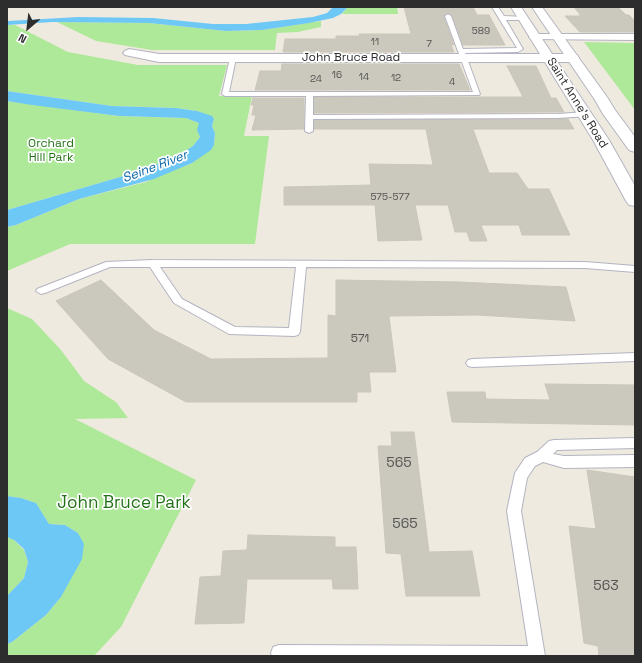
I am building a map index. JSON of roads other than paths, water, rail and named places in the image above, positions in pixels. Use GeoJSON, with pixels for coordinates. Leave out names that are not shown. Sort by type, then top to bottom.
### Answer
{"type":"FeatureCollection","features":[{"type":"Feature","properties":{"kind":"main road","name":"Saint Anne's Road"},"geometry":{"type":"LineString","coordinates":[[516,7],[604,144],[635,200]]}},
{"type":"Feature","properties":{"kind":"main road","name":"Saint Anne's Road"},"geometry":{"type":"LineString","coordinates":[[537,7],[602,100],[608,111],[634,144]]}},
{"type":"Feature","properties":{"kind":"main road"},"geometry":{"type":"LineString","coordinates":[[602,100],[616,112],[635,123]]}},
{"type":"Feature","properties":{"kind":"main road"},"geometry":{"type":"LineString","coordinates":[[604,144],[634,144]]}},
{"type":"Feature","properties":{"kind":"street"},"geometry":{"type":"LineString","coordinates":[[535,37],[635,37]]}},
{"type":"Feature","properties":{"kind":"street","name":"John Bruce Road"},"geometry":{"type":"LineString","coordinates":[[129,53],[159,58],[462,54],[573,58]]}},
{"type":"Feature","properties":{"kind":"lane"},"geometry":{"type":"LineString","coordinates":[[462,54],[518,50],[520,48],[495,7]]}},
{"type":"Feature","properties":{"kind":"lane"},"geometry":{"type":"LineString","coordinates":[[234,58],[224,94],[477,94],[448,16]]}},
{"type":"Feature","properties":{"kind":"lane"},"geometry":{"type":"LineString","coordinates":[[502,18],[524,18]]}},
{"type":"Feature","properties":{"kind":"lane"},"geometry":{"type":"LineString","coordinates":[[309,131],[310,94]]}},
{"type":"Feature","properties":{"kind":"lane"},"geometry":{"type":"LineString","coordinates":[[310,117],[439,119],[585,114]]}},
{"type":"Feature","properties":{"kind":"lane"},"geometry":{"type":"LineString","coordinates":[[152,263],[178,301],[232,332],[294,332],[301,264]]}},
{"type":"Feature","properties":{"kind":"lane"},"geometry":{"type":"LineString","coordinates":[[41,290],[109,264],[585,265],[635,269]]}},
{"type":"Feature","properties":{"kind":"lane"},"geometry":{"type":"LineString","coordinates":[[472,363],[635,357]]}},
{"type":"Feature","properties":{"kind":"lane"},"geometry":{"type":"LineString","coordinates":[[279,654],[538,654],[514,511],[520,477],[530,462],[542,456],[554,445],[635,443]]}},
{"type":"Feature","properties":{"kind":"lane"},"geometry":{"type":"LineString","coordinates":[[542,456],[564,462],[635,461]]}},
{"type":"Feature","properties":{"kind":"water"},"geometry":{"type":"Polygon","coordinates":[[[333,7],[348,7],[341,14],[333,18],[262,30],[226,31],[149,23],[52,22],[7,25],[8,21],[78,17],[153,18],[213,24],[246,24],[313,17],[327,13],[333,7]]]}},
{"type":"Feature","properties":{"kind":"water","name":"Seine River"},"geometry":{"type":"Polygon","coordinates":[[[7,91],[112,106],[176,108],[197,111],[212,116],[214,119],[212,126],[215,133],[214,145],[211,150],[192,163],[154,179],[79,199],[16,225],[7,227],[7,210],[151,168],[165,159],[180,154],[193,146],[200,137],[197,130],[199,123],[186,118],[119,116],[32,105],[7,101],[7,91]]]}},
{"type":"Feature","properties":{"kind":"water"},"geometry":{"type":"Polygon","coordinates":[[[7,496],[21,498],[36,503],[49,524],[65,525],[78,533],[84,544],[82,559],[61,597],[46,615],[12,642],[7,644],[7,596],[24,578],[28,562],[24,549],[14,540],[7,537],[7,496]]]}},
{"type":"Feature","properties":{"kind":"park label","name":"Orchard Hill Park"},"geometry":{"type":"Point","coordinates":[51,151]}},
{"type":"Feature","properties":{"kind":"park label","name":"John Bruce Park"},"geometry":{"type":"Point","coordinates":[124,503]}}]}
